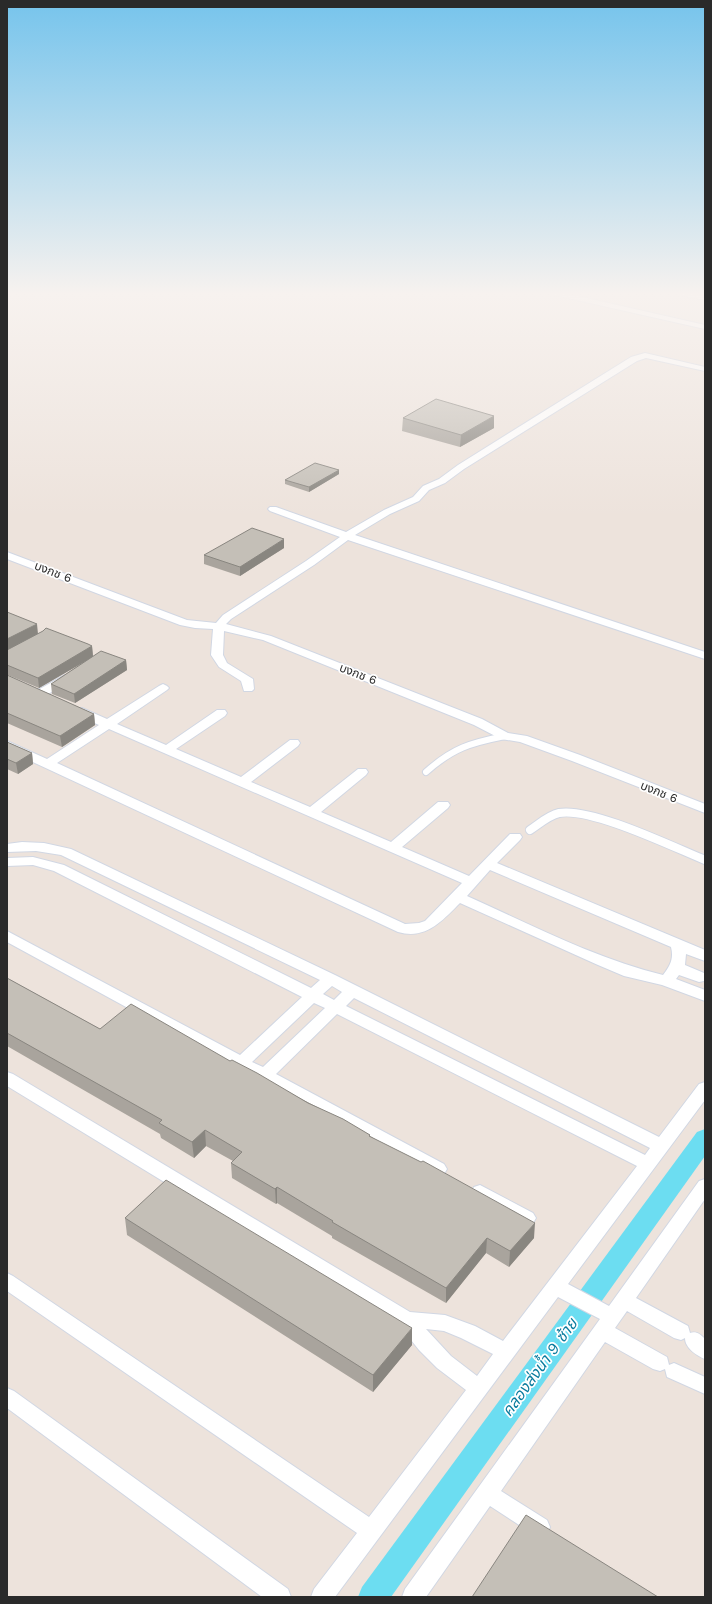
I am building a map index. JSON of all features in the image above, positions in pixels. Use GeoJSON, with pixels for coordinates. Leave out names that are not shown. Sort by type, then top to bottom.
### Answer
{"type":"FeatureCollection","features":[{"type":"Feature","properties":{"kind":"street"},"geometry":{"type":"LineString","coordinates":[[248,689],[247,679],[244,676],[223,666],[219,661],[217,648],[219,626],[226,617],[347,536],[386,512],[416,498],[426,488],[442,481],[468,463],[621,367]]}},
{"type":"Feature","properties":{"kind":"street"},"geometry":{"type":"LineString","coordinates":[[273,509],[347,536],[705,656]]}},
{"type":"Feature","properties":{"kind":"street","name":"บงกช 6"},"geometry":{"type":"LineString","coordinates":[[7,555],[184,623],[195,626],[219,626],[267,638],[418,697],[478,722],[505,736],[523,739],[576,758],[705,809]]}},
{"type":"Feature","properties":{"kind":"street"},"geometry":{"type":"LineString","coordinates":[[40,694],[76,672]]}},
{"type":"Feature","properties":{"kind":"street"},"geometry":{"type":"LineString","coordinates":[[27,688],[53,700]]}},
{"type":"Feature","properties":{"kind":"street"},"geometry":{"type":"LineString","coordinates":[[47,764],[163,688]]}},
{"type":"Feature","properties":{"kind":"street"},"geometry":{"type":"LineString","coordinates":[[67,706],[394,847],[471,882]]}},
{"type":"Feature","properties":{"kind":"street"},"geometry":{"type":"LineString","coordinates":[[168,749],[221,713]]}},
{"type":"Feature","properties":{"kind":"street"},"geometry":{"type":"LineString","coordinates":[[243,782],[294,743]]}},
{"type":"Feature","properties":{"kind":"street"},"geometry":{"type":"LineString","coordinates":[[7,745],[403,929],[421,928],[430,924],[516,837]]}},
{"type":"Feature","properties":{"kind":"street"},"geometry":{"type":"LineString","coordinates":[[312,812],[362,772]]}},
{"type":"Feature","properties":{"kind":"street"},"geometry":{"type":"LineString","coordinates":[[394,847],[443,804]]}},
{"type":"Feature","properties":{"kind":"street"},"geometry":{"type":"LineString","coordinates":[[7,848],[27,845],[49,847],[66,852],[330,979],[661,1146]]}},
{"type":"Feature","properties":{"kind":"street"},"geometry":{"type":"LineString","coordinates":[[7,862],[42,861],[59,868],[648,1164]]}},
{"type":"Feature","properties":{"kind":"street"},"geometry":{"type":"LineString","coordinates":[[488,864],[705,956]]}},
{"type":"Feature","properties":{"kind":"street"},"geometry":{"type":"LineString","coordinates":[[458,897],[603,962],[629,972],[666,981],[705,996]]}},
{"type":"Feature","properties":{"kind":"street"},"geometry":{"type":"LineString","coordinates":[[7,936],[527,1218]]}},
{"type":"Feature","properties":{"kind":"street"},"geometry":{"type":"LineString","coordinates":[[666,981],[677,968],[680,952],[677,944]]}},
{"type":"Feature","properties":{"kind":"street"},"geometry":{"type":"LineString","coordinates":[[677,968],[699,977]]}},
{"type":"Feature","properties":{"kind":"street"},"geometry":{"type":"LineString","coordinates":[[241,1063],[330,979]]}},
{"type":"Feature","properties":{"kind":"street"},"geometry":{"type":"LineString","coordinates":[[264,1075],[352,991]]}},
{"type":"Feature","properties":{"kind":"street"},"geometry":{"type":"LineString","coordinates":[[7,1078],[407,1320],[426,1344],[444,1362],[480,1389]]}},
{"type":"Feature","properties":{"kind":"street"},"geometry":{"type":"LineString","coordinates":[[322,1597],[507,1352],[559,1288],[661,1146],[705,1088]]}},
{"type":"Feature","properties":{"kind":"street"},"geometry":{"type":"LineString","coordinates":[[561,1120],[576,1102]]}},
{"type":"Feature","properties":{"kind":"street"},"geometry":{"type":"LineString","coordinates":[[412,1597],[488,1494],[705,1186]]}},
{"type":"Feature","properties":{"kind":"street"},"geometry":{"type":"LineString","coordinates":[[7,1281],[372,1531]]}},
{"type":"Feature","properties":{"kind":"street"},"geometry":{"type":"LineString","coordinates":[[559,1288],[594,1306],[608,1324],[667,1367],[705,1386]]}},
{"type":"Feature","properties":{"kind":"street"},"geometry":{"type":"LineString","coordinates":[[624,1300],[693,1341]]}},
{"type":"Feature","properties":{"kind":"street"},"geometry":{"type":"LineString","coordinates":[[407,1320],[444,1322],[468,1332],[507,1352]]}},
{"type":"Feature","properties":{"kind":"street"},"geometry":{"type":"LineString","coordinates":[[7,1397],[280,1597]]}},
{"type":"Feature","properties":{"kind":"street"},"geometry":{"type":"LineString","coordinates":[[488,1494],[560,1539]]}},
{"type":"Feature","properties":{"kind":"lane"},"geometry":{"type":"LineString","coordinates":[[426,772],[442,758],[475,742],[505,736]]}},
{"type":"Feature","properties":{"kind":"lane"},"geometry":{"type":"LineString","coordinates":[[530,830],[559,813],[572,812],[585,814],[705,860]]}},
{"type":"Feature","properties":{"kind":"building"},"geometry":{"type":"Polygon","coordinates":[[[436,399],[494,416],[461,435],[403,418],[436,399]]]}},
{"type":"Feature","properties":{"kind":"building"},"geometry":{"type":"Polygon","coordinates":[[[315,463],[339,470],[309,487],[285,480],[315,463]]]}},
{"type":"Feature","properties":{"kind":"building"},"geometry":{"type":"Polygon","coordinates":[[[252,528],[284,539],[240,567],[204,555],[252,528]]]}},
{"type":"Feature","properties":{"kind":"building"},"geometry":{"type":"Polygon","coordinates":[[[7,612],[37,624],[7,639],[7,612]]]}},
{"type":"Feature","properties":{"kind":"building"},"geometry":{"type":"Polygon","coordinates":[[[46,628],[92,646],[38,678],[7,665],[7,650],[46,628]]]}},
{"type":"Feature","properties":{"kind":"building"},"geometry":{"type":"Polygon","coordinates":[[[101,651],[126,660],[74,694],[51,684],[101,651]]]}},
{"type":"Feature","properties":{"kind":"building"},"geometry":{"type":"Polygon","coordinates":[[[7,675],[94,714],[60,736],[7,713],[7,675]]]}},
{"type":"Feature","properties":{"kind":"building"},"geometry":{"type":"Polygon","coordinates":[[[7,742],[32,753],[16,763],[7,759],[7,742]]]}},
{"type":"Feature","properties":{"kind":"building"},"geometry":{"type":"Polygon","coordinates":[[[7,978],[100,1029],[131,1004],[230,1061],[232,1060],[308,1103],[343,1119],[370,1135],[369,1136],[421,1162],[423,1161],[535,1223],[510,1251],[487,1238],[446,1288],[332,1222],[333,1221],[277,1187],[275,1189],[231,1163],[242,1152],[205,1130],[192,1142],[159,1123],[162,1120],[7,1033],[7,978]]]}},
{"type":"Feature","properties":{"kind":"building"},"geometry":{"type":"Polygon","coordinates":[[[166,1180],[412,1328],[373,1375],[125,1218],[166,1180]]]}},
{"type":"Feature","properties":{"kind":"building"},"geometry":{"type":"Polygon","coordinates":[[[526,1515],[658,1597],[472,1597],[526,1515]]]}},
{"type":"Feature","properties":{"kind":"waterway","name":"คลองส่งน้ำ 9 ซ้าย"},"geometry":{"type":"LineString","coordinates":[[373,1597],[705,1138]]}}]}
